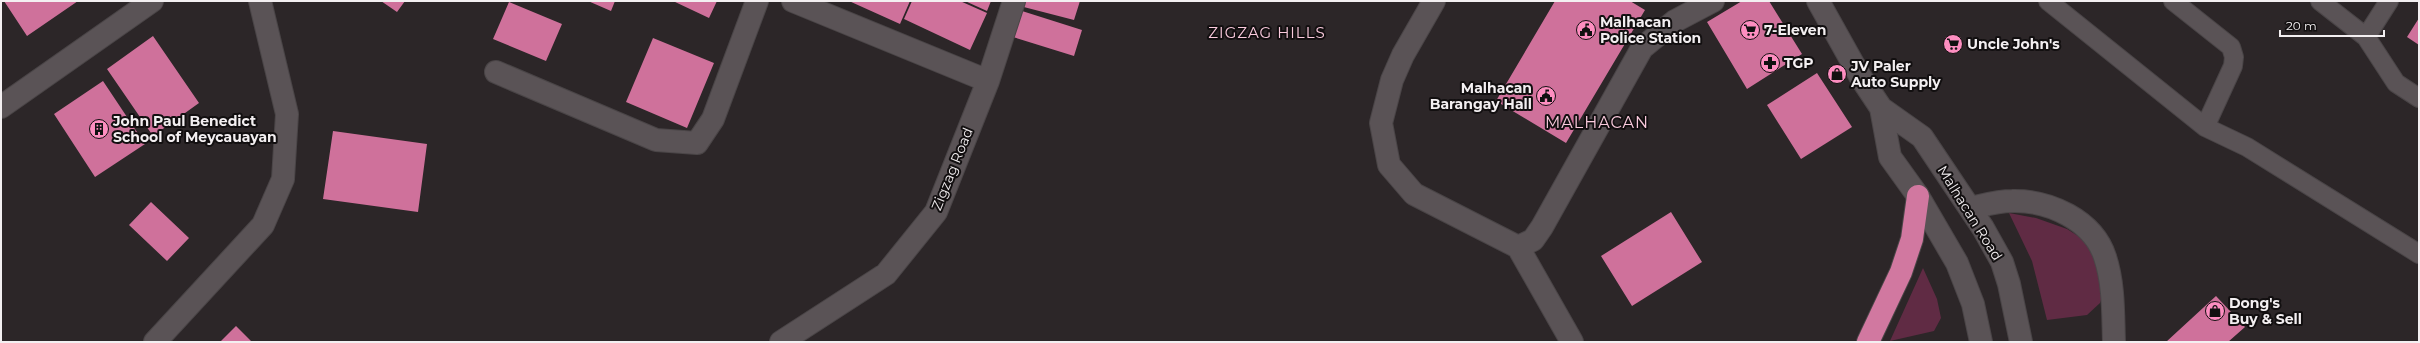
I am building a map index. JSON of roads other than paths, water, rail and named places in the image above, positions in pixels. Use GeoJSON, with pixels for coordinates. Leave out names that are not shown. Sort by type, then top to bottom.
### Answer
{"type":"FeatureCollection","features":[{"type":"Feature","properties":{"kind":"highway"},"geometry":{"type":"LineString","coordinates":[[1868,342],[1901,272],[1912,239],[1918,196]]}},
{"type":"Feature","properties":{"kind":"street"},"geometry":{"type":"LineString","coordinates":[[1,107],[152,1]]}},
{"type":"Feature","properties":{"kind":"street"},"geometry":{"type":"LineString","coordinates":[[155,342],[262,225],[283,179],[287,114],[260,1]]}},
{"type":"Feature","properties":{"kind":"street"},"geometry":{"type":"LineString","coordinates":[[496,72],[656,140],[697,143],[713,119],[757,1]]}},
{"type":"Feature","properties":{"kind":"street"},"geometry":{"type":"LineString","coordinates":[[793,1],[988,81]]}},
{"type":"Feature","properties":{"kind":"street","name":"Zigzag Road"},"geometry":{"type":"LineString","coordinates":[[781,342],[886,274],[936,212],[988,81],[1014,1]]}},
{"type":"Feature","properties":{"kind":"street"},"geometry":{"type":"LineString","coordinates":[[1434,1],[1403,55],[1392,80],[1381,123],[1389,165],[1414,194],[1518,247],[1572,342]]}},
{"type":"Feature","properties":{"kind":"street"},"geometry":{"type":"LineString","coordinates":[[1518,247],[1533,240],[1542,227],[1554,203],[1642,48],[1675,21],[1713,1]]}},
{"type":"Feature","properties":{"kind":"street","name":"Malhacan Road"},"geometry":{"type":"LineString","coordinates":[[1818,1],[1861,78],[1881,108],[1922,137],[1970,208],[2002,262],[2016,308],[2021,342]]}},
{"type":"Feature","properties":{"kind":"street","name":"Malhacan Road"},"geometry":{"type":"LineString","coordinates":[[1881,108],[1890,156],[1918,196],[1957,263],[1972,304],[1981,342]]}},
{"type":"Feature","properties":{"kind":"street"},"geometry":{"type":"LineString","coordinates":[[1970,208],[2000,201],[2026,201],[2064,213],[2088,230],[2101,247],[2108,270],[2114,342]]}},
{"type":"Feature","properties":{"kind":"lane"},"geometry":{"type":"LineString","coordinates":[[2048,1],[2205,127],[2247,147],[2419,254]]}},
{"type":"Feature","properties":{"kind":"lane"},"geometry":{"type":"LineString","coordinates":[[2174,1],[2231,47],[2234,57],[2233,66],[2205,127]]}},
{"type":"Feature","properties":{"kind":"lane"},"geometry":{"type":"LineString","coordinates":[[2320,1],[2366,38],[2396,83],[2419,98]]}},
{"type":"Feature","properties":{"kind":"lane"},"geometry":{"type":"LineString","coordinates":[[2366,38],[2389,1]]}},
{"type":"Feature","properties":{"kind":"place","name":"Malhacan Police Station"},"geometry":{"type":"Point","coordinates":[1586,30]}},
{"type":"Feature","properties":{"kind":"place","name":"7-Eleven"},"geometry":{"type":"Point","coordinates":[1750,30]}},
{"type":"Feature","properties":{"kind":"place","name":"Uncle John's"},"geometry":{"type":"Point","coordinates":[1953,44]}},
{"type":"Feature","properties":{"kind":"place","name":"TGP"},"geometry":{"type":"Point","coordinates":[1770,63]}},
{"type":"Feature","properties":{"kind":"place","name":"JV Paler Auto Supply"},"geometry":{"type":"Point","coordinates":[1837,74]}},
{"type":"Feature","properties":{"kind":"place","name":"Malhacan Barangay Hall"},"geometry":{"type":"Point","coordinates":[1546,96]}},
{"type":"Feature","properties":{"kind":"place","name":"John Paul Benedict School of Meycauayan"},"geometry":{"type":"Point","coordinates":[99,129]}},
{"type":"Feature","properties":{"kind":"place","name":"Dong's Buy & Sell"},"geometry":{"type":"Point","coordinates":[2215,311]}},
{"type":"Feature","properties":{"kind":"district","name":"ZIGZAG HILLS"},"geometry":{"type":"Point","coordinates":[1267,32]}},
{"type":"Feature","properties":{"kind":"district","name":"MALHACAN"},"geometry":{"type":"Point","coordinates":[1597,122]}}]}
